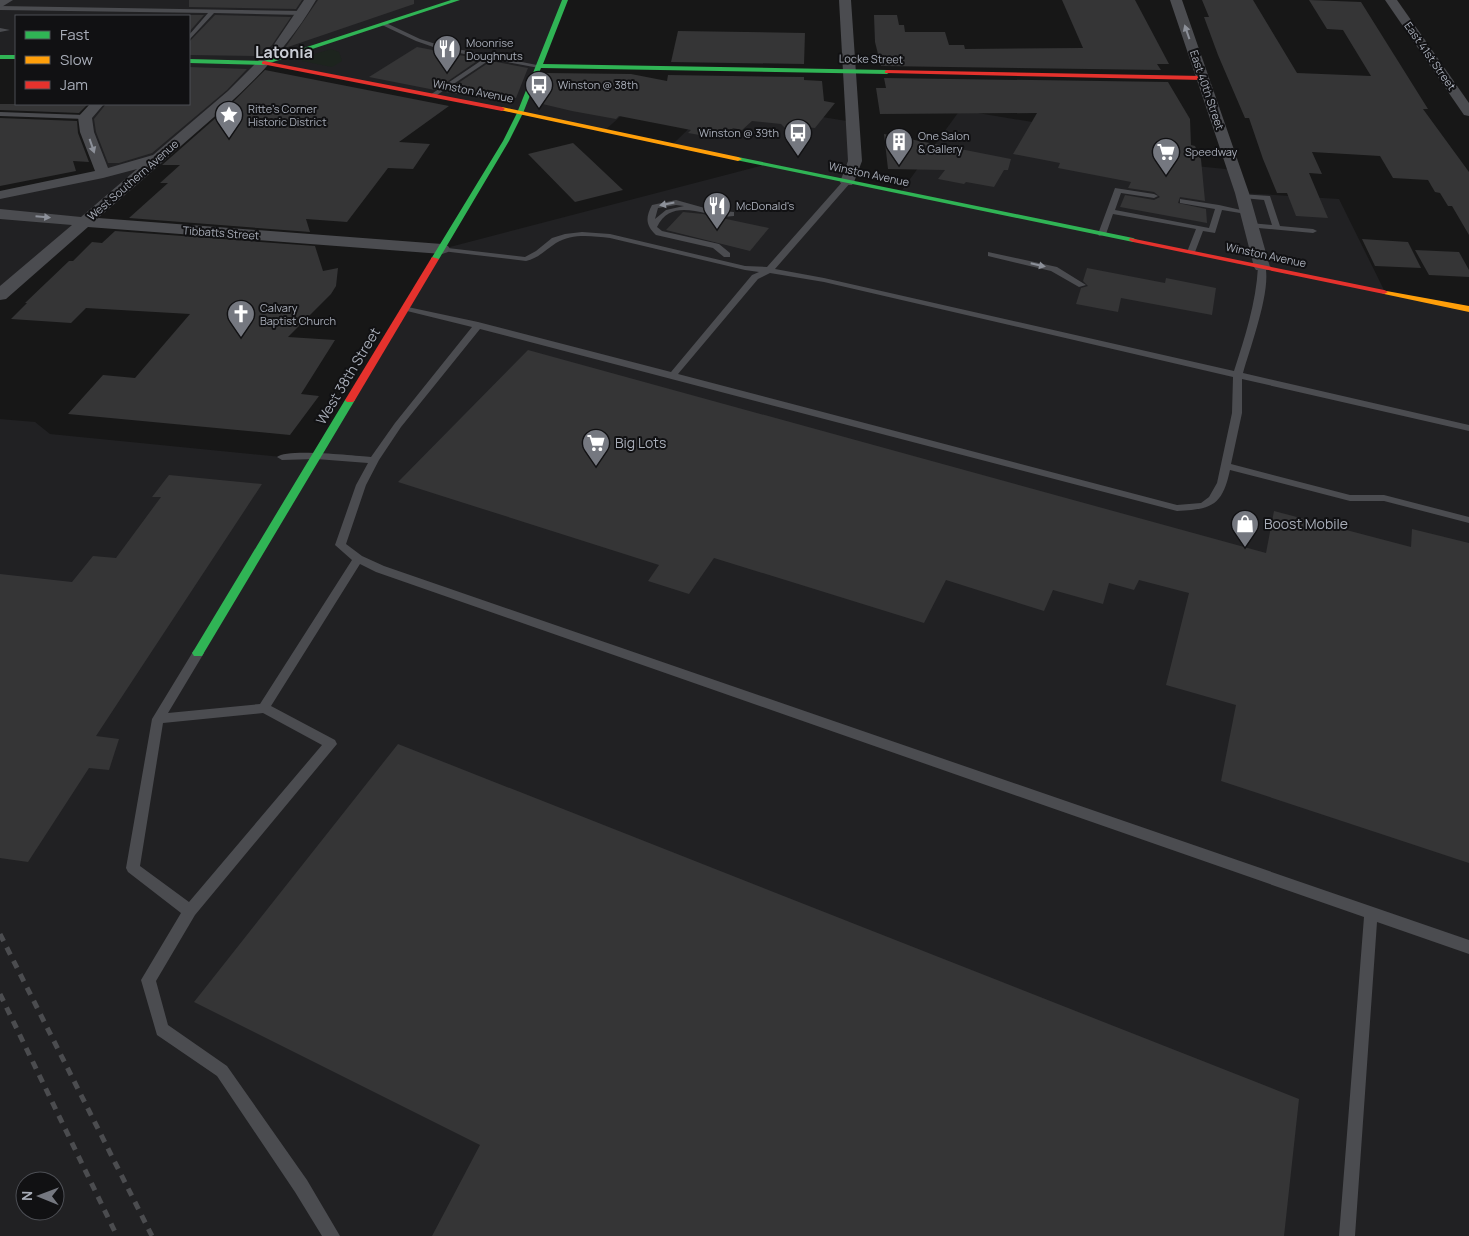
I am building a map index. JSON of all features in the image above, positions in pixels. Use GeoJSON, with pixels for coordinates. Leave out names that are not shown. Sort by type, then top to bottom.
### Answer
{"type":"FeatureCollection","features":[{"type":"Feature","properties":{"kind":"street"},"geometry":{"type":"LineString","coordinates":[[0,7],[7,0]]}},
{"type":"Feature","properties":{"kind":"street","name":"West Southern Avenue"},"geometry":{"type":"LineString","coordinates":[[0,295],[233,94],[249,75],[264,63],[310,0]]}},
{"type":"Feature","properties":{"kind":"street"},"geometry":{"type":"LineString","coordinates":[[190,61],[264,63],[457,0]]}},
{"type":"Feature","properties":{"kind":"street","name":"West 38th Street"},"geometry":{"type":"LineString","coordinates":[[198,653],[442,249],[520,113],[565,0]]}},
{"type":"Feature","properties":{"kind":"street"},"geometry":{"type":"LineString","coordinates":[[844,0],[855,161],[847,182]]}},
{"type":"Feature","properties":{"kind":"street","name":"East 40th Street"},"geometry":{"type":"LineString","coordinates":[[1176,0],[1243,196],[1262,267]]}},
{"type":"Feature","properties":{"kind":"street","name":"East 41st Street"},"geometry":{"type":"LineString","coordinates":[[1391,0],[1469,112]]}},
{"type":"Feature","properties":{"kind":"street"},"geometry":{"type":"LineString","coordinates":[[0,57],[15,57]]}},
{"type":"Feature","properties":{"kind":"street","name":"Winston Avenue"},"geometry":{"type":"LineString","coordinates":[[264,63],[520,113],[1469,309]]}},
{"type":"Feature","properties":{"kind":"street","name":"Locke Street"},"geometry":{"type":"LineString","coordinates":[[539,66],[1203,78]]}},
{"type":"Feature","properties":{"kind":"street"},"geometry":{"type":"LineString","coordinates":[[96,105],[85,117],[87,134],[102,174]]}},
{"type":"Feature","properties":{"kind":"street"},"geometry":{"type":"LineString","coordinates":[[0,195],[130,167],[163,153]]}},
{"type":"Feature","properties":{"kind":"street"},"geometry":{"type":"LineString","coordinates":[[78,178],[98,180],[111,185],[117,194]]}},
{"type":"Feature","properties":{"kind":"street"},"geometry":{"type":"LineString","coordinates":[[0,207],[14,196],[36,188]]}},
{"type":"Feature","properties":{"kind":"street","name":"Tibbatts Street"},"geometry":{"type":"LineString","coordinates":[[0,213],[152,228],[442,249]]}},
{"type":"Feature","properties":{"kind":"lane"},"geometry":{"type":"LineString","coordinates":[[0,7],[302,13]]}},
{"type":"Feature","properties":{"kind":"lane"},"geometry":{"type":"LineString","coordinates":[[77,15],[84,10]]}},
{"type":"Feature","properties":{"kind":"lane"},"geometry":{"type":"LineString","coordinates":[[190,37],[212,12]]}},
{"type":"Feature","properties":{"kind":"lane"},"geometry":{"type":"LineString","coordinates":[[384,24],[418,40],[441,48],[539,66]]}},
{"type":"Feature","properties":{"kind":"lane"},"geometry":{"type":"LineString","coordinates":[[432,96],[489,58]]}},
{"type":"Feature","properties":{"kind":"lane"},"geometry":{"type":"LineString","coordinates":[[0,114],[85,117]]}},
{"type":"Feature","properties":{"kind":"lane"},"geometry":{"type":"LineString","coordinates":[[673,375],[754,278],[769,270],[847,182]]}},
{"type":"Feature","properties":{"kind":"lane"},"geometry":{"type":"LineString","coordinates":[[1102,234],[1118,190],[1144,197],[1154,196]]}},
{"type":"Feature","properties":{"kind":"lane"},"geometry":{"type":"LineString","coordinates":[[1243,196],[1267,198],[1278,228]]}},
{"type":"Feature","properties":{"kind":"lane"},"geometry":{"type":"LineString","coordinates":[[1183,201],[1191,205],[1218,207],[1278,228],[1314,231]]}},
{"type":"Feature","properties":{"kind":"lane"},"geometry":{"type":"LineString","coordinates":[[726,255],[716,246],[659,233],[650,222],[651,214],[655,207],[663,203],[684,202],[698,209],[721,215],[730,214]]}},
{"type":"Feature","properties":{"kind":"lane"},"geometry":{"type":"LineString","coordinates":[[1110,211],[1138,213],[1186,222],[1200,228],[1212,230],[1218,207]]}},
{"type":"Feature","properties":{"kind":"lane"},"geometry":{"type":"LineString","coordinates":[[1191,252],[1200,228]]}},
{"type":"Feature","properties":{"kind":"lane"},"geometry":{"type":"LineString","coordinates":[[442,249],[526,259],[536,256],[555,240],[566,236],[592,234],[610,236],[745,268],[769,270],[824,280],[1469,428]]}},
{"type":"Feature","properties":{"kind":"lane"},"geometry":{"type":"LineString","coordinates":[[656,246],[672,242],[759,263],[769,270]]}},
{"type":"Feature","properties":{"kind":"lane"},"geometry":{"type":"LineString","coordinates":[[990,254],[1054,269],[1082,285]]}},
{"type":"Feature","properties":{"kind":"lane"},"geometry":{"type":"LineString","coordinates":[[406,308],[673,375],[1177,508],[1204,506],[1213,499],[1222,483],[1237,414],[1238,374],[1254,318],[1261,286],[1262,267]]}},
{"type":"Feature","properties":{"kind":"lane"},"geometry":{"type":"LineString","coordinates":[[478,325],[398,425],[374,460],[360,485],[340,545],[358,559],[380,569],[1469,947]]}},
{"type":"Feature","properties":{"kind":"lane"},"geometry":{"type":"LineString","coordinates":[[282,457],[316,456],[374,460]]}},
{"type":"Feature","properties":{"kind":"lane"},"geometry":{"type":"LineString","coordinates":[[1226,466],[1350,498],[1384,498],[1469,520]]}},
{"type":"Feature","properties":{"kind":"lane"},"geometry":{"type":"LineString","coordinates":[[264,708],[358,559]]}},
{"type":"Feature","properties":{"kind":"lane"},"geometry":{"type":"LineString","coordinates":[[190,911],[133,868],[158,719],[198,653]]}},
{"type":"Feature","properties":{"kind":"lane"},"geometry":{"type":"LineString","coordinates":[[158,719],[264,708],[330,744],[190,911],[148,980],[162,1030],[222,1071],[301,1186],[332,1236]]}},
{"type":"Feature","properties":{"kind":"lane"},"geometry":{"type":"LineString","coordinates":[[1346,1236],[1371,914]]}},
{"type":"Feature","properties":{"kind":"shaded area"},"geometry":{"type":"Polygon","coordinates":[[[7,0],[565,0],[530,88],[612,89],[639,100],[604,131],[264,63],[0,295],[0,195],[102,174],[85,117],[96,105],[190,105],[190,15],[15,15],[15,57],[0,57],[0,5],[7,0]]]}},
{"type":"Feature","properties":{"kind":"shaded area"},"geometry":{"type":"Polygon","coordinates":[[[331,49],[339,52],[342,61],[332,67],[302,61],[302,58],[331,49]]]}},
{"type":"Feature","properties":{"kind":"shaded area"},"geometry":{"type":"Polygon","coordinates":[[[718,100],[853,122],[847,182],[900,193],[960,110],[1122,137],[1117,158],[1235,170],[1242,193],[1339,199],[1385,292],[1469,309],[1469,1236],[0,1236],[0,419],[35,422],[50,434],[282,457],[316,456],[442,249],[764,165],[672,145],[718,100]]]}},
{"type":"Feature","properties":{"kind":"building"},"geometry":{"type":"Polygon","coordinates":[[[189,0],[302,0],[296,9],[189,7],[189,0]]]}},
{"type":"Feature","properties":{"kind":"building"},"geometry":{"type":"Polygon","coordinates":[[[318,0],[414,0],[414,4],[285,48],[318,0]]]}},
{"type":"Feature","properties":{"kind":"building"},"geometry":{"type":"Polygon","coordinates":[[[1062,0],[1135,0],[1169,64],[1157,64],[1161,70],[881,66],[875,42],[874,15],[897,15],[899,25],[904,25],[905,32],[945,32],[949,45],[964,45],[965,49],[1083,48],[1062,0]]]}},
{"type":"Feature","properties":{"kind":"building"},"geometry":{"type":"Polygon","coordinates":[[[1202,0],[1253,0],[1297,73],[1371,76],[1343,30],[1327,29],[1309,0],[1361,2],[1428,109],[1423,109],[1469,172],[1469,235],[1452,206],[1448,206],[1440,193],[1435,192],[1428,180],[1393,178],[1380,156],[1312,152],[1322,174],[1309,173],[1328,218],[1296,216],[1287,193],[1277,193],[1249,118],[1245,118],[1218,55],[1204,17],[1209,17],[1202,0]]]}},
{"type":"Feature","properties":{"kind":"building"},"geometry":{"type":"Polygon","coordinates":[[[190,15],[204,15],[190,31],[190,15]]]}},
{"type":"Feature","properties":{"kind":"building"},"geometry":{"type":"Polygon","coordinates":[[[215,15],[291,17],[272,45],[260,56],[190,55],[190,41],[215,15]]]}},
{"type":"Feature","properties":{"kind":"building"},"geometry":{"type":"Polygon","coordinates":[[[678,31],[805,33],[804,64],[671,62],[678,31]]]}},
{"type":"Feature","properties":{"kind":"building"},"geometry":{"type":"Polygon","coordinates":[[[417,47],[480,59],[435,90],[369,77],[417,47]]]}},
{"type":"Feature","properties":{"kind":"building"},"geometry":{"type":"Polygon","coordinates":[[[491,61],[528,68],[516,98],[510,97],[509,99],[470,91],[464,95],[445,92],[491,61]]]}},
{"type":"Feature","properties":{"kind":"building"},"geometry":{"type":"Polygon","coordinates":[[[190,67],[247,69],[227,90],[152,153],[119,163],[108,163],[96,132],[94,119],[105,105],[190,105],[190,67]]]}},
{"type":"Feature","properties":{"kind":"building"},"geometry":{"type":"Polygon","coordinates":[[[265,70],[449,106],[399,142],[430,144],[413,169],[388,168],[347,222],[306,219],[310,232],[129,218],[168,183],[160,183],[180,165],[162,165],[227,108],[265,70]]]}},
{"type":"Feature","properties":{"kind":"building"},"geometry":{"type":"Polygon","coordinates":[[[545,73],[631,74],[667,81],[668,75],[804,77],[804,80],[822,81],[824,101],[835,103],[815,128],[794,126],[785,128],[781,124],[752,121],[742,130],[733,128],[723,139],[688,133],[691,130],[619,116],[616,119],[534,102],[545,73]]]}},
{"type":"Feature","properties":{"kind":"building"},"geometry":{"type":"Polygon","coordinates":[[[884,78],[1168,82],[1190,119],[1191,145],[1195,146],[1201,159],[1205,201],[1180,197],[1178,203],[1206,209],[1207,223],[1120,207],[1125,195],[1154,200],[1160,197],[1154,192],[1128,188],[1131,182],[1058,168],[1060,163],[1013,154],[1037,113],[880,114],[876,88],[886,88],[884,78]]]}},
{"type":"Feature","properties":{"kind":"building"},"geometry":{"type":"Polygon","coordinates":[[[0,104],[87,105],[79,113],[0,110],[0,104]]]}},
{"type":"Feature","properties":{"kind":"building"},"geometry":{"type":"Polygon","coordinates":[[[0,118],[77,121],[78,133],[89,162],[73,161],[76,171],[0,186],[0,118]]]}},
{"type":"Feature","properties":{"kind":"building"},"geometry":{"type":"Polygon","coordinates":[[[884,134],[1011,159],[1008,170],[1004,170],[994,187],[938,179],[945,170],[888,169],[884,134]]]}},
{"type":"Feature","properties":{"kind":"building"},"geometry":{"type":"Polygon","coordinates":[[[573,143],[623,190],[575,202],[528,154],[573,143]]]}},
{"type":"Feature","properties":{"kind":"building","name":"McDonald's"},"geometry":{"type":"Polygon","coordinates":[[[683,212],[703,214],[769,228],[750,251],[666,230],[683,212]]]}},
{"type":"Feature","properties":{"kind":"building","name":"Calvary Baptist Church"},"geometry":{"type":"Polygon","coordinates":[[[115,231],[315,246],[323,271],[338,268],[336,286],[331,294],[288,337],[335,340],[301,394],[319,396],[290,435],[68,414],[103,375],[135,378],[190,314],[86,308],[71,323],[11,319],[69,261],[73,261],[92,242],[102,243],[115,231]]]}},
{"type":"Feature","properties":{"kind":"building"},"geometry":{"type":"Polygon","coordinates":[[[1362,239],[1408,242],[1421,268],[1375,266],[1362,239]]]}},
{"type":"Feature","properties":{"kind":"building"},"geometry":{"type":"Polygon","coordinates":[[[1415,250],[1459,252],[1469,270],[1469,277],[1429,275],[1415,250]]]}},
{"type":"Feature","properties":{"kind":"building"},"geometry":{"type":"Polygon","coordinates":[[[1087,268],[1165,283],[1166,278],[1216,288],[1212,315],[1121,298],[1118,312],[1076,304],[1081,288],[1088,286],[1083,281],[1087,268]]]}},
{"type":"Feature","properties":{"kind":"building"},"geometry":{"type":"Polygon","coordinates":[[[528,350],[1266,553],[1274,511],[1411,547],[1412,529],[1469,543],[1469,863],[1221,781],[1236,705],[1166,685],[1189,593],[1139,580],[1134,590],[1109,583],[1103,604],[1053,590],[1044,611],[946,580],[924,623],[714,558],[689,594],[648,581],[659,565],[398,482],[528,350]]]}},
{"type":"Feature","properties":{"kind":"building"},"geometry":{"type":"Polygon","coordinates":[[[169,475],[262,484],[96,736],[119,739],[109,770],[89,768],[28,862],[0,858],[0,574],[72,582],[93,556],[116,558],[161,497],[152,497],[169,475]]]}},
{"type":"Feature","properties":{"kind":"building"},"geometry":{"type":"Polygon","coordinates":[[[398,744],[1299,1099],[1284,1236],[432,1236],[480,1145],[194,1002],[398,744]]]}},
{"type":"Feature","properties":{"kind":"railway"},"geometry":{"type":"LineString","coordinates":[[0,934],[152,1236]]}},
{"type":"Feature","properties":{"kind":"railway"},"geometry":{"type":"LineString","coordinates":[[0,994],[117,1236]]}},
{"type":"Feature","properties":{"kind":"traffic: fast"},"geometry":{"type":"LineString","coordinates":[[190,61],[264,63],[457,0]]}},
{"type":"Feature","properties":{"kind":"traffic: fast"},"geometry":{"type":"LineString","coordinates":[[435,259],[506,141],[520,113],[565,0]]}},
{"type":"Feature","properties":{"kind":"traffic: fast"},"geometry":{"type":"LineString","coordinates":[[0,57],[15,57]]}},
{"type":"Feature","properties":{"kind":"traffic: fast"},"geometry":{"type":"LineString","coordinates":[[539,66],[887,72]]}},
{"type":"Feature","properties":{"kind":"traffic: fast"},"geometry":{"type":"LineString","coordinates":[[738,159],[1133,240]]}},
{"type":"Feature","properties":{"kind":"traffic: fast"},"geometry":{"type":"LineString","coordinates":[[198,653],[350,400]]}},
{"type":"Feature","properties":{"kind":"traffic: slow"},"geometry":{"type":"LineString","coordinates":[[502,109],[738,159]]}},
{"type":"Feature","properties":{"kind":"traffic: slow"},"geometry":{"type":"LineString","coordinates":[[1384,292],[1469,309]]}},
{"type":"Feature","properties":{"kind":"traffic: jam"},"geometry":{"type":"LineString","coordinates":[[264,63],[502,109]]}},
{"type":"Feature","properties":{"kind":"traffic: jam"},"geometry":{"type":"LineString","coordinates":[[887,72],[1203,78]]}},
{"type":"Feature","properties":{"kind":"traffic: jam"},"geometry":{"type":"LineString","coordinates":[[1133,240],[1384,292]]}},
{"type":"Feature","properties":{"kind":"traffic: jam"},"geometry":{"type":"LineString","coordinates":[[350,400],[435,259]]}},
{"type":"Feature","properties":{"kind":"place","name":"Moonrise Doughnuts"},"geometry":{"type":"Point","coordinates":[447,73]}},
{"type":"Feature","properties":{"kind":"place","name":"Winston @ 38th"},"geometry":{"type":"Point","coordinates":[539,109]}},
{"type":"Feature","properties":{"kind":"place","name":"Ritte's Corner Historic District"},"geometry":{"type":"Point","coordinates":[229,139]}},
{"type":"Feature","properties":{"kind":"place","name":"Winston @ 39th"},"geometry":{"type":"Point","coordinates":[798,157]}},
{"type":"Feature","properties":{"kind":"place","name":"One Salon & Gallery"},"geometry":{"type":"Point","coordinates":[899,166]}},
{"type":"Feature","properties":{"kind":"place","name":"Speedway"},"geometry":{"type":"Point","coordinates":[1166,176]}},
{"type":"Feature","properties":{"kind":"place","name":"McDonald's"},"geometry":{"type":"Point","coordinates":[717,230]}},
{"type":"Feature","properties":{"kind":"place","name":"Calvary Baptist Church"},"geometry":{"type":"Point","coordinates":[241,338]}},
{"type":"Feature","properties":{"kind":"place","name":"Big Lots"},"geometry":{"type":"Point","coordinates":[596,467]}},
{"type":"Feature","properties":{"kind":"place","name":"Boost Mobile"},"geometry":{"type":"Point","coordinates":[1245,548]}},
{"type":"Feature","properties":{"kind":"district","name":"Latonia"},"geometry":{"type":"Point","coordinates":[284,52]}}]}
